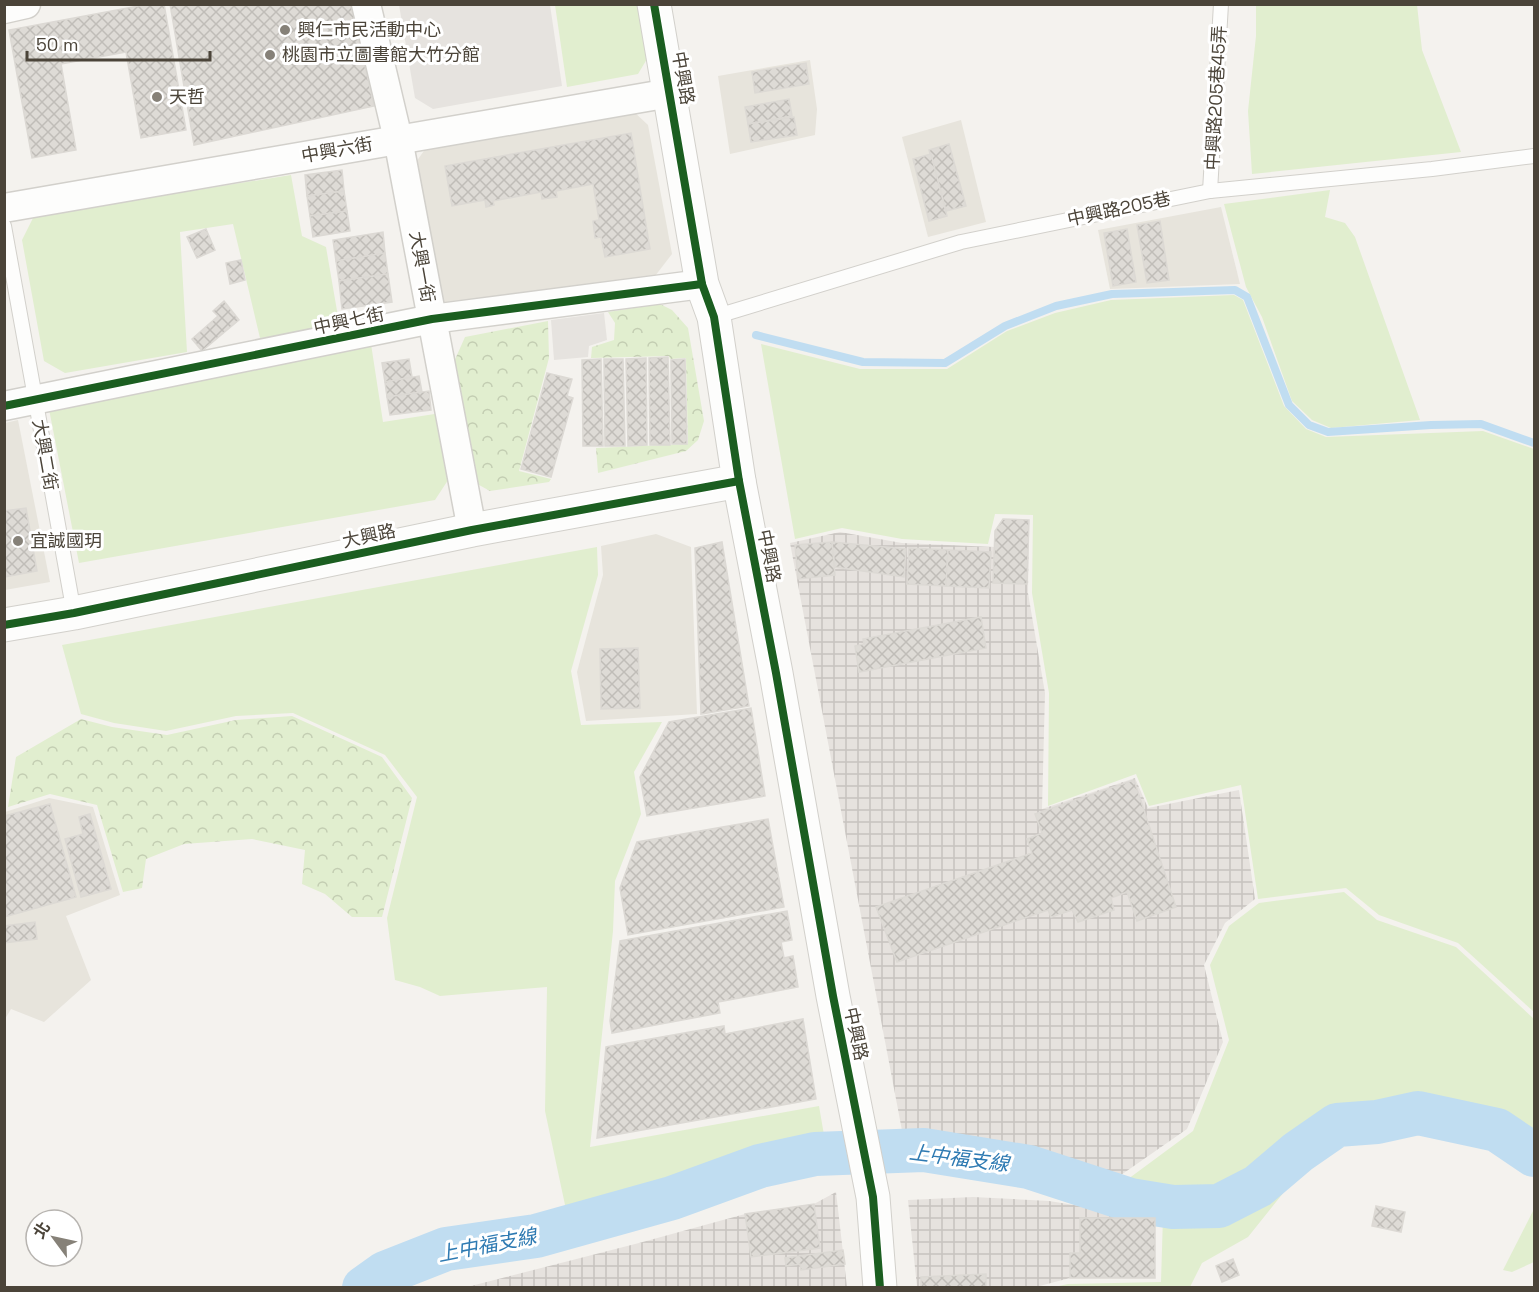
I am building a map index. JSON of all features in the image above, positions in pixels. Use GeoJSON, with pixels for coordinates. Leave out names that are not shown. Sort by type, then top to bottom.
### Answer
{"type":"FeatureCollection","features":[{"type":"Feature","properties":{"kind":"street"},"geometry":{"type":"LineString","coordinates":[[4,9],[26,4]]}},
{"type":"Feature","properties":{"kind":"street","name":"大興一街"},"geometry":{"type":"LineString","coordinates":[[366,4],[398,139],[472,530]]}},
{"type":"Feature","properties":{"kind":"street","name":"中興路"},"geometry":{"type":"LineString","coordinates":[[654,4],[702,284],[714,317],[740,481],[832,996],[873,1197],[880,1287]]}},
{"type":"Feature","properties":{"kind":"street","name":"中興六街"},"geometry":{"type":"LineString","coordinates":[[4,208],[670,93]]}},
{"type":"Feature","properties":{"kind":"street","name":"中興七街"},"geometry":{"type":"LineString","coordinates":[[4,406],[432,319],[702,284]]}},
{"type":"Feature","properties":{"kind":"street","name":"大興路"},"geometry":{"type":"LineString","coordinates":[[4,625],[74,613],[472,530],[740,481]]}},
{"type":"Feature","properties":{"kind":"lane","name":"中興路205巷45弄"},"geometry":{"type":"LineString","coordinates":[[1210,190],[1221,4]]}},
{"type":"Feature","properties":{"kind":"lane","name":"中興路205巷"},"geometry":{"type":"LineString","coordinates":[[714,317],[961,242],[1210,190],[1432,169],[1534,156]]}},
{"type":"Feature","properties":{"kind":"lane","name":"大興二街"},"geometry":{"type":"LineString","coordinates":[[4,226],[74,613]]}},
{"type":"Feature","properties":{"kind":"shaded area"},"geometry":{"type":"Polygon","coordinates":[[[399,5],[550,5],[562,86],[433,109],[415,98],[399,5]]]}},
{"type":"Feature","properties":{"kind":"shaded area"},"geometry":{"type":"Polygon","coordinates":[[[810,60],[817,109],[815,135],[730,154],[718,76],[810,60]]]}},
{"type":"Feature","properties":{"kind":"shaded area"},"geometry":{"type":"Polygon","coordinates":[[[632,110],[648,125],[672,254],[655,276],[450,311],[436,290],[411,169],[426,148],[632,110]]]}},
{"type":"Feature","properties":{"kind":"shaded area"},"geometry":{"type":"Polygon","coordinates":[[[961,120],[986,222],[928,237],[902,137],[961,120]]]}},
{"type":"Feature","properties":{"kind":"shaded area"},"geometry":{"type":"Polygon","coordinates":[[[1221,207],[1240,284],[1110,289],[1098,230],[1221,207]]]}},
{"type":"Feature","properties":{"kind":"shaded area"},"geometry":{"type":"Polygon","coordinates":[[[604,313],[607,340],[589,346],[588,357],[554,360],[551,320],[604,313]]]}},
{"type":"Feature","properties":{"kind":"shaded area"},"geometry":{"type":"Polygon","coordinates":[[[18,420],[50,582],[5,590],[5,423],[18,420]]]}},
{"type":"Feature","properties":{"kind":"shaded area"},"geometry":{"type":"Polygon","coordinates":[[[1003,519],[1029,520],[1028,593],[1045,693],[1042,809],[1135,778],[1148,808],[1239,790],[1255,899],[1225,923],[1204,965],[1223,1042],[1187,1129],[1121,1175],[1042,1151],[962,1143],[904,1141],[790,543],[840,532],[902,543],[994,547],[995,531],[1003,519]]]}},
{"type":"Feature","properties":{"kind":"shaded area"},"geometry":{"type":"Polygon","coordinates":[[[656,534],[691,547],[697,714],[586,721],[577,672],[603,575],[601,546],[656,534]]]}},
{"type":"Feature","properties":{"kind":"shaded area"},"geometry":{"type":"Polygon","coordinates":[[[49,798],[93,807],[120,895],[66,916],[91,980],[44,1022],[11,1009],[5,1019],[5,812],[49,798]]]}},
{"type":"Feature","properties":{"kind":"shaded area"},"geometry":{"type":"Polygon","coordinates":[[[836,1192],[847,1287],[463,1288],[745,1214],[814,1204],[836,1192]]]}},
{"type":"Feature","properties":{"kind":"shaded area"},"geometry":{"type":"Polygon","coordinates":[[[973,1197],[1049,1201],[1155,1218],[1155,1278],[1070,1278],[1032,1288],[917,1287],[908,1200],[973,1197]]]}},
{"type":"Feature","properties":{"kind":"green space"},"geometry":{"type":"Polygon","coordinates":[[[555,5],[645,5],[653,49],[638,74],[567,87],[555,5]]]}},
{"type":"Feature","properties":{"kind":"green space"},"geometry":{"type":"Polygon","coordinates":[[[1256,5],[1417,5],[1422,50],[1461,152],[1252,174],[1248,111],[1256,36],[1256,5]]]}},
{"type":"Feature","properties":{"kind":"green space"},"geometry":{"type":"Polygon","coordinates":[[[291,175],[302,236],[326,247],[340,328],[260,338],[233,224],[180,232],[187,352],[65,373],[44,361],[22,240],[34,216],[291,175]]]}},
{"type":"Feature","properties":{"kind":"green space"},"geometry":{"type":"Polygon","coordinates":[[[1330,190],[1325,217],[1345,223],[1355,237],[1420,420],[1331,428],[1312,420],[1292,401],[1262,317],[1246,287],[1224,204],[1330,190]]]}},
{"type":"Feature","properties":{"kind":"green space"},"geometry":{"type":"Polygon","coordinates":[[[1234,295],[1243,300],[1284,406],[1306,429],[1326,437],[1483,431],[1534,449],[1534,1012],[1458,943],[1379,915],[1346,888],[1258,899],[1241,785],[1149,806],[1136,774],[1048,806],[1049,693],[1032,593],[1033,515],[995,514],[988,544],[902,539],[842,528],[795,539],[761,344],[860,369],[947,369],[1007,331],[1055,313],[1111,300],[1234,295]]]}},
{"type":"Feature","properties":{"kind":"green space"},"geometry":{"type":"Polygon","coordinates":[[[660,304],[672,310],[688,328],[704,421],[698,440],[686,451],[598,473],[596,448],[688,444],[686,358],[670,359],[669,356],[591,358],[592,347],[614,340],[615,323],[608,312],[660,304]]]}},
{"type":"Feature","properties":{"kind":"green space"},"geometry":{"type":"Polygon","coordinates":[[[548,321],[549,358],[519,471],[551,479],[549,482],[490,491],[470,480],[453,364],[465,337],[548,321]]]}},
{"type":"Feature","properties":{"kind":"green space"},"geometry":{"type":"Polygon","coordinates":[[[371,344],[383,422],[441,413],[452,474],[435,500],[79,563],[48,404],[371,344]]]}},
{"type":"Feature","properties":{"kind":"green space"},"geometry":{"type":"Polygon","coordinates":[[[597,547],[598,575],[571,671],[581,725],[662,722],[634,772],[641,814],[615,881],[613,931],[590,1147],[819,1106],[824,1135],[805,1136],[704,1171],[623,1204],[568,1219],[545,1111],[547,987],[440,996],[395,980],[387,918],[417,797],[385,755],[293,713],[236,716],[166,731],[114,723],[81,714],[62,645],[597,547]]]}},
{"type":"Feature","properties":{"kind":"green space"},"geometry":{"type":"Polygon","coordinates":[[[292,716],[382,757],[412,798],[382,917],[352,917],[325,894],[302,884],[305,850],[252,839],[184,844],[146,859],[142,888],[123,892],[97,805],[50,794],[8,807],[16,757],[81,719],[112,727],[167,735],[236,720],[292,716]]]}},
{"type":"Feature","properties":{"kind":"green space"},"geometry":{"type":"Polygon","coordinates":[[[1344,892],[1377,920],[1456,947],[1534,1019],[1534,1140],[1499,1119],[1418,1102],[1334,1111],[1251,1174],[1214,1197],[1171,1195],[1124,1182],[1193,1131],[1229,1040],[1210,965],[1229,926],[1259,903],[1344,892]]]}},
{"type":"Feature","properties":{"kind":"green space"},"geometry":{"type":"Polygon","coordinates":[[[1340,1131],[1336,1142],[1296,1177],[1248,1237],[1202,1263],[1190,1287],[1054,1287],[1068,1284],[1161,1282],[1163,1216],[1218,1216],[1249,1204],[1340,1131]]]}},
{"type":"Feature","properties":{"kind":"green space"},"geometry":{"type":"Polygon","coordinates":[[[1534,1209],[1534,1262],[1512,1272],[1503,1270],[1534,1209]]]}},
{"type":"Feature","properties":{"kind":"building","name":"天哲"},"geometry":{"type":"Polygon","coordinates":[[[149,4],[164,4],[186,130],[141,138],[126,52],[61,64],[76,150],[32,158],[9,30],[149,4]]]}},
{"type":"Feature","properties":{"kind":"building","name":"桃園市立圖書館大竹分館"},"geometry":{"type":"Polygon","coordinates":[[[170,4],[351,4],[374,106],[194,145],[170,4]]]}},
{"type":"Feature","properties":{"kind":"building"},"geometry":{"type":"Polygon","coordinates":[[[806,63],[809,84],[755,93],[752,72],[806,63]]]}},
{"type":"Feature","properties":{"kind":"building"},"geometry":{"type":"Polygon","coordinates":[[[789,99],[792,116],[748,124],[745,107],[789,99]]]}},
{"type":"Feature","properties":{"kind":"building"},"geometry":{"type":"Polygon","coordinates":[[[794,117],[797,135],[751,142],[748,124],[794,117]]]}},
{"type":"Feature","properties":{"kind":"building"},"geometry":{"type":"Polygon","coordinates":[[[631,133],[650,249],[605,257],[601,237],[595,238],[593,221],[599,220],[593,184],[556,191],[557,197],[542,199],[541,192],[493,201],[494,205],[486,207],[485,200],[452,206],[445,166],[631,133]]]}},
{"type":"Feature","properties":{"kind":"building"},"geometry":{"type":"Polygon","coordinates":[[[949,144],[966,206],[946,211],[929,150],[949,144]]]}},
{"type":"Feature","properties":{"kind":"building"},"geometry":{"type":"Polygon","coordinates":[[[931,154],[947,216],[929,221],[913,159],[931,154]]]}},
{"type":"Feature","properties":{"kind":"building"},"geometry":{"type":"Polygon","coordinates":[[[342,170],[344,191],[307,196],[305,175],[342,170]]]}},
{"type":"Feature","properties":{"kind":"building"},"geometry":{"type":"Polygon","coordinates":[[[344,191],[347,211],[310,216],[307,196],[344,191]]]}},
{"type":"Feature","properties":{"kind":"building"},"geometry":{"type":"Polygon","coordinates":[[[347,211],[350,231],[313,237],[310,216],[347,211]]]}},
{"type":"Feature","properties":{"kind":"building"},"geometry":{"type":"Polygon","coordinates":[[[1160,221],[1169,280],[1147,283],[1137,225],[1160,221]]]}},
{"type":"Feature","properties":{"kind":"building"},"geometry":{"type":"Polygon","coordinates":[[[206,229],[215,250],[197,258],[187,237],[206,229]]]}},
{"type":"Feature","properties":{"kind":"building"},"geometry":{"type":"Polygon","coordinates":[[[1127,229],[1136,282],[1113,286],[1104,233],[1127,229]]]}},
{"type":"Feature","properties":{"kind":"building"},"geometry":{"type":"Polygon","coordinates":[[[383,232],[385,253],[336,261],[333,240],[383,232]]]}},
{"type":"Feature","properties":{"kind":"building"},"geometry":{"type":"Polygon","coordinates":[[[385,253],[388,274],[339,281],[336,261],[385,253]]]}},
{"type":"Feature","properties":{"kind":"building"},"geometry":{"type":"Polygon","coordinates":[[[241,260],[245,280],[230,284],[226,263],[241,260]]]}},
{"type":"Feature","properties":{"kind":"building"},"geometry":{"type":"Polygon","coordinates":[[[388,274],[392,302],[342,309],[339,281],[388,274]]]}},
{"type":"Feature","properties":{"kind":"building"},"geometry":{"type":"Polygon","coordinates":[[[224,301],[239,320],[202,351],[192,339],[218,316],[213,311],[224,301]]]}},
{"type":"Feature","properties":{"kind":"building"},"geometry":{"type":"Polygon","coordinates":[[[668,357],[670,445],[650,445],[649,358],[668,357]]]}},
{"type":"Feature","properties":{"kind":"building"},"geometry":{"type":"Polygon","coordinates":[[[646,358],[647,445],[628,446],[626,359],[646,358]]]}},
{"type":"Feature","properties":{"kind":"building"},"geometry":{"type":"Polygon","coordinates":[[[409,359],[412,377],[385,382],[382,363],[409,359]]]}},
{"type":"Feature","properties":{"kind":"building"},"geometry":{"type":"Polygon","coordinates":[[[601,359],[603,446],[583,446],[582,360],[601,359]]]}},
{"type":"Feature","properties":{"kind":"building"},"geometry":{"type":"Polygon","coordinates":[[[604,359],[623,359],[625,446],[605,446],[604,359]]]}},
{"type":"Feature","properties":{"kind":"building"},"geometry":{"type":"Polygon","coordinates":[[[685,359],[687,444],[672,444],[671,360],[685,359]]]}},
{"type":"Feature","properties":{"kind":"building"},"geometry":{"type":"Polygon","coordinates":[[[547,373],[572,379],[567,396],[573,398],[551,477],[521,469],[547,373]]]}},
{"type":"Feature","properties":{"kind":"building"},"geometry":{"type":"Polygon","coordinates":[[[419,376],[422,392],[387,397],[385,382],[419,376]]]}},
{"type":"Feature","properties":{"kind":"building"},"geometry":{"type":"Polygon","coordinates":[[[429,391],[431,410],[390,415],[387,397],[429,391]]]}},
{"type":"Feature","properties":{"kind":"building","name":"宜誠國玥"},"geometry":{"type":"Polygon","coordinates":[[[26,508],[37,571],[4,577],[4,511],[26,508]]]}},
{"type":"Feature","properties":{"kind":"building"},"geometry":{"type":"Polygon","coordinates":[[[1003,519],[1029,520],[1027,584],[993,583],[995,531],[1003,519]]]}},
{"type":"Feature","properties":{"kind":"building"},"geometry":{"type":"Polygon","coordinates":[[[722,542],[749,706],[701,714],[695,548],[722,542]]]}},
{"type":"Feature","properties":{"kind":"building"},"geometry":{"type":"Polygon","coordinates":[[[832,542],[835,575],[798,579],[795,545],[832,542]]]}},
{"type":"Feature","properties":{"kind":"building"},"geometry":{"type":"Polygon","coordinates":[[[832,542],[906,549],[904,577],[835,567],[832,542]]]}},
{"type":"Feature","properties":{"kind":"building"},"geometry":{"type":"Polygon","coordinates":[[[909,548],[948,550],[946,586],[907,584],[909,548]]]}},
{"type":"Feature","properties":{"kind":"building"},"geometry":{"type":"Polygon","coordinates":[[[948,550],[991,552],[989,588],[946,586],[948,550]]]}},
{"type":"Feature","properties":{"kind":"building"},"geometry":{"type":"Polygon","coordinates":[[[981,617],[986,648],[859,672],[855,646],[864,644],[863,639],[981,617]]]}},
{"type":"Feature","properties":{"kind":"building"},"geometry":{"type":"Polygon","coordinates":[[[638,648],[640,708],[601,709],[600,649],[638,648]]]}},
{"type":"Feature","properties":{"kind":"building"},"geometry":{"type":"Polygon","coordinates":[[[751,708],[765,796],[647,816],[640,777],[669,722],[751,708]]]}},
{"type":"Feature","properties":{"kind":"building"},"geometry":{"type":"Polygon","coordinates":[[[1134,780],[1176,907],[1137,921],[1127,892],[1111,898],[1114,910],[1078,922],[1072,910],[1051,917],[1048,910],[897,962],[876,907],[1032,853],[1027,839],[1042,833],[1035,814],[1134,780]]]}},
{"type":"Feature","properties":{"kind":"building"},"geometry":{"type":"Polygon","coordinates":[[[50,804],[76,897],[4,917],[4,816],[50,804]]]}},
{"type":"Feature","properties":{"kind":"building"},"geometry":{"type":"Polygon","coordinates":[[[90,814],[111,889],[81,897],[65,839],[83,834],[79,817],[90,814]]]}},
{"type":"Feature","properties":{"kind":"building"},"geometry":{"type":"Polygon","coordinates":[[[768,819],[784,907],[628,935],[620,888],[637,842],[768,819]]]}},
{"type":"Feature","properties":{"kind":"building"},"geometry":{"type":"Polygon","coordinates":[[[787,911],[792,940],[781,942],[784,958],[793,956],[798,987],[718,1002],[720,1013],[612,1033],[610,1021],[620,941],[787,911]]]}},
{"type":"Feature","properties":{"kind":"building"},"geometry":{"type":"Polygon","coordinates":[[[35,922],[37,939],[4,943],[4,926],[35,922]]]}},
{"type":"Feature","properties":{"kind":"building"},"geometry":{"type":"Polygon","coordinates":[[[803,1019],[816,1099],[597,1138],[606,1047],[724,1026],[725,1034],[803,1019]]]}},
{"type":"Feature","properties":{"kind":"building"},"geometry":{"type":"Polygon","coordinates":[[[814,1204],[820,1248],[751,1257],[745,1214],[814,1204]]]}},
{"type":"Feature","properties":{"kind":"building"},"geometry":{"type":"Polygon","coordinates":[[[1376,1206],[1405,1212],[1401,1232],[1372,1226],[1376,1206]]]}},
{"type":"Feature","properties":{"kind":"building"},"geometry":{"type":"Polygon","coordinates":[[[1080,1218],[1155,1218],[1155,1278],[1070,1278],[1070,1253],[1080,1253],[1080,1218]]]}},
{"type":"Feature","properties":{"kind":"building"},"geometry":{"type":"Polygon","coordinates":[[[843,1250],[845,1264],[801,1270],[800,1264],[786,1266],[785,1258],[843,1250]]]}},
{"type":"Feature","properties":{"kind":"building"},"geometry":{"type":"Polygon","coordinates":[[[1233,1259],[1239,1275],[1222,1282],[1216,1266],[1233,1259]]]}},
{"type":"Feature","properties":{"kind":"building"},"geometry":{"type":"Polygon","coordinates":[[[986,1274],[986,1288],[921,1288],[921,1277],[986,1274]]]}},
{"type":"Feature","properties":{"kind":"waterway"},"geometry":{"type":"LineString","coordinates":[[756,335],[863,362],[945,363],[1005,326],[1056,306],[1112,294],[1235,290],[1247,297],[1289,405],[1309,425],[1328,432],[1481,424],[1534,443]]}},
{"type":"Feature","properties":{"kind":"waterway","name":"上中福支線"},"geometry":{"type":"LineString","coordinates":[[364,1288],[385,1273],[446,1249],[536,1236],[672,1198],[760,1166],[815,1154],[924,1150],[1029,1167],[1130,1200],[1173,1207],[1219,1206],[1258,1186],[1298,1152],[1337,1125],[1377,1122],[1418,1113],[1497,1130],[1534,1155]]}},
{"type":"Feature","properties":{"kind":"cycle path"},"geometry":{"type":"LineString","coordinates":[[654,4],[702,284],[714,317],[739,481],[776,673],[833,996],[873,1197],[880,1288]]}},
{"type":"Feature","properties":{"kind":"cycle path"},"geometry":{"type":"LineString","coordinates":[[4,406],[432,319],[702,284]]}},
{"type":"Feature","properties":{"kind":"cycle path"},"geometry":{"type":"LineString","coordinates":[[4,625],[74,613],[472,530],[739,481]]}},
{"type":"Feature","properties":{"kind":"place","name":"興仁市民活動中心"},"geometry":{"type":"Point","coordinates":[285,30]}},
{"type":"Feature","properties":{"kind":"place","name":"桃園市立圖書館大竹分館"},"geometry":{"type":"Point","coordinates":[270,55]}},
{"type":"Feature","properties":{"kind":"place","name":"天哲"},"geometry":{"type":"Point","coordinates":[157,97]}},
{"type":"Feature","properties":{"kind":"place","name":"宜誠國玥"},"geometry":{"type":"Point","coordinates":[18,541]}}]}
